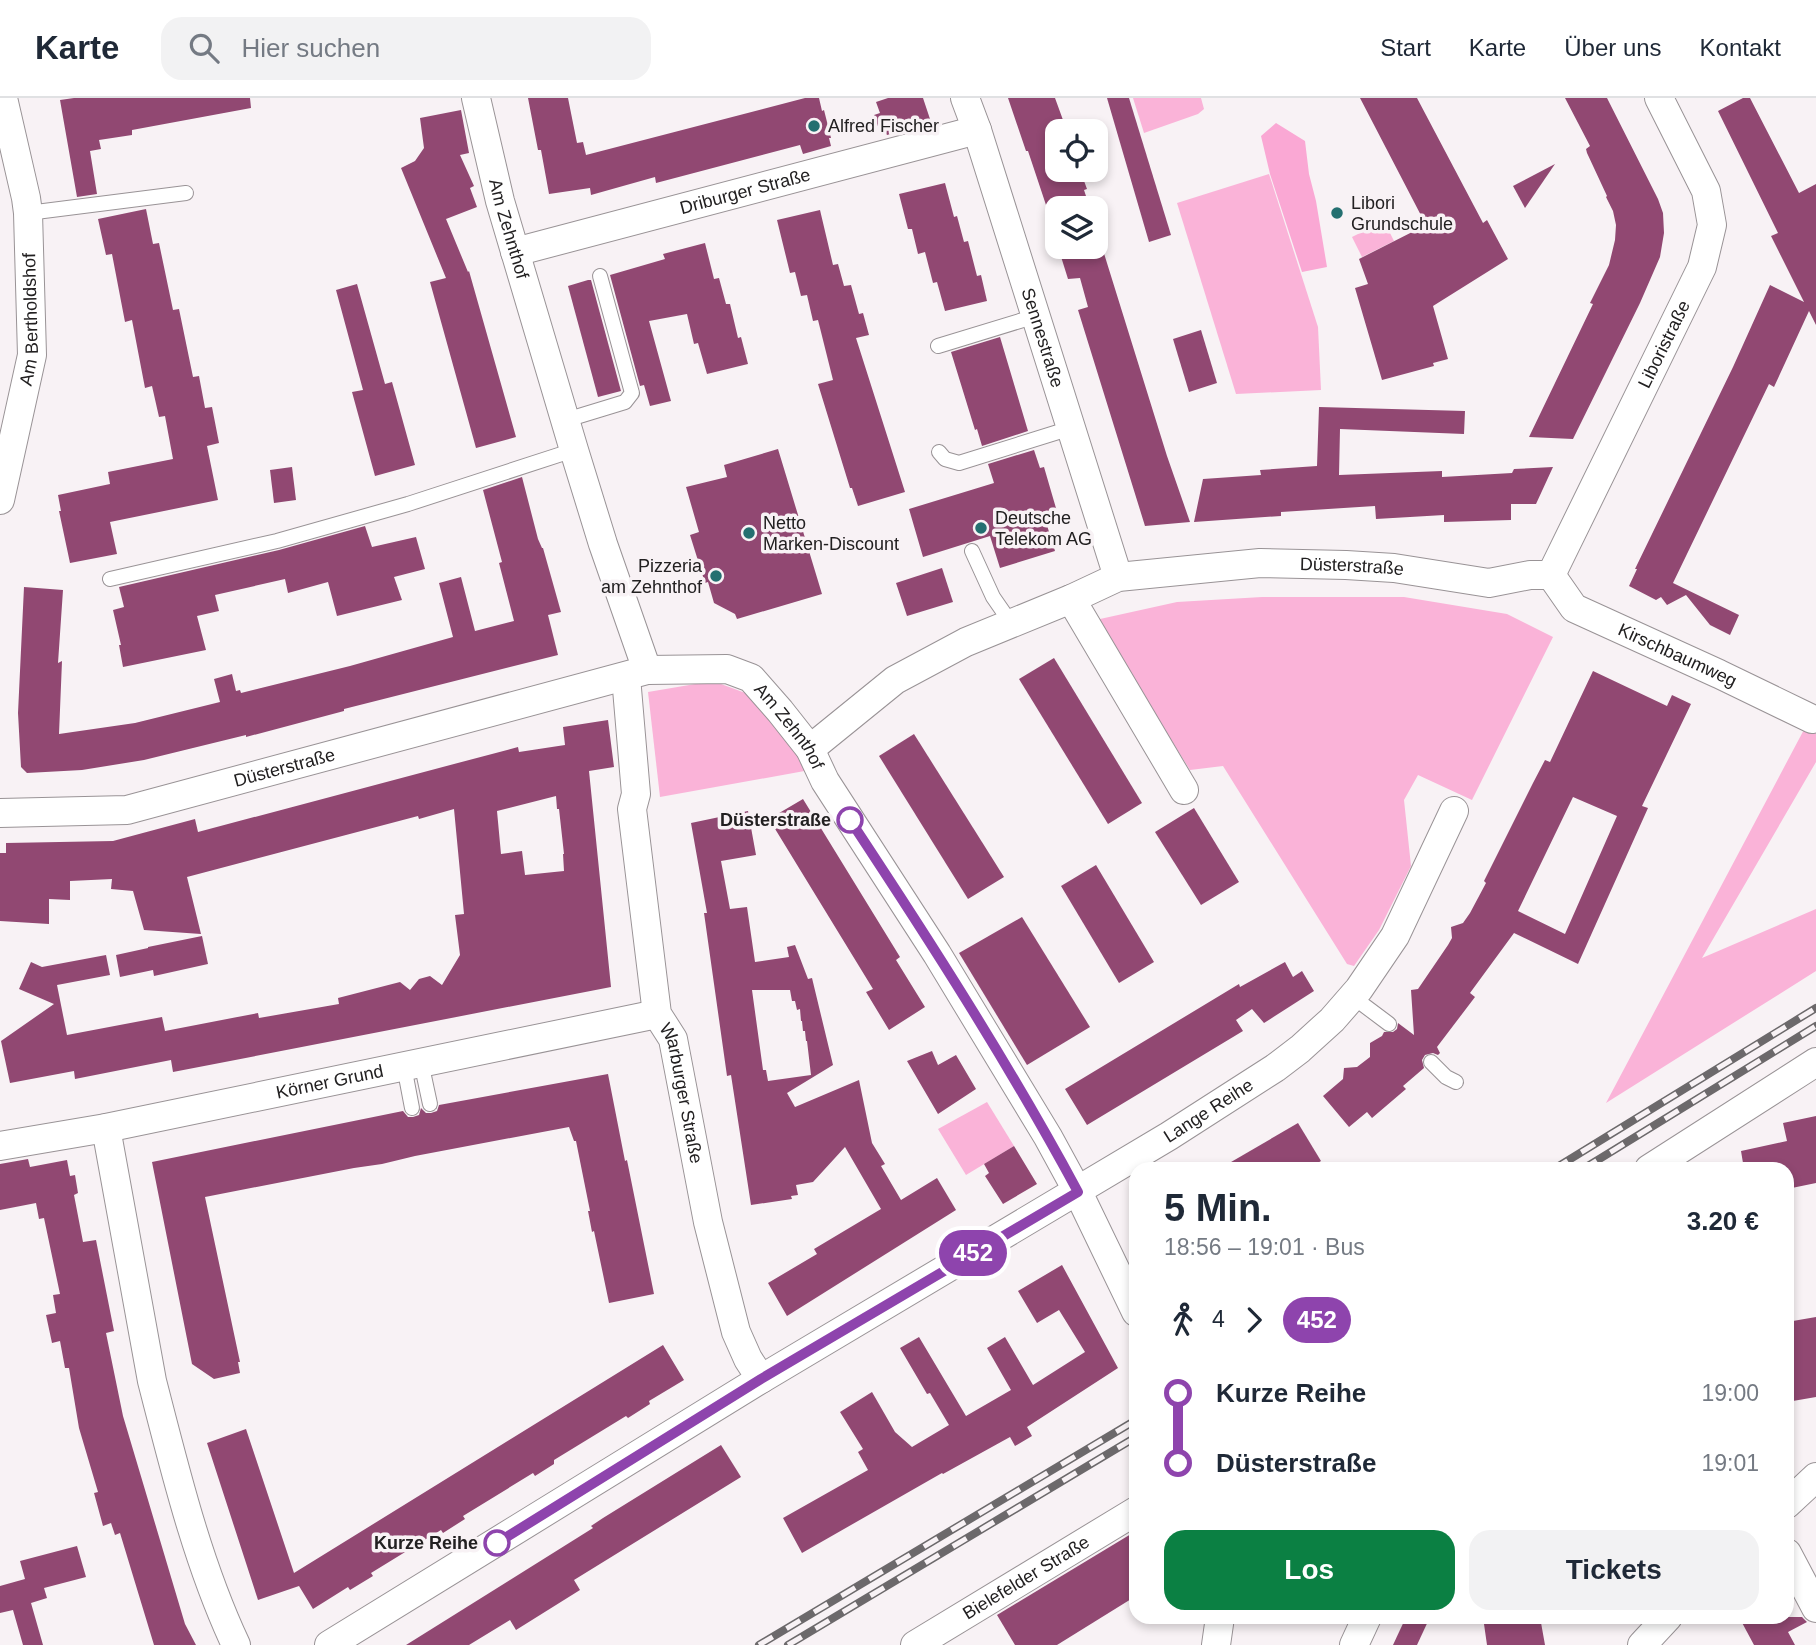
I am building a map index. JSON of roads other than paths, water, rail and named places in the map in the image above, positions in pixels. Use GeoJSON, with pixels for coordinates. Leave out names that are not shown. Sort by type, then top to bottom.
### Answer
{"type":"FeatureCollection","features":[{"type":"Feature","properties":{"kind":"street","name":"Am Bertholdshof"},"geometry":{"type":"LineString","coordinates":[[0,500],[32,355],[28,213],[4,98]]}},
{"type":"Feature","properties":{"kind":"street","name":"Am Zehnthof"},"geometry":{"type":"LineString","coordinates":[[476,98],[500,201],[603,544],[636,673],[727,669],[751,678],[810,749],[825,781],[937,954],[1048,1137],[1129,1298]]}},
{"type":"Feature","properties":{"kind":"street","name":"Sennestraße"},"geometry":{"type":"LineString","coordinates":[[965,98],[1118,578]]}},
{"type":"Feature","properties":{"kind":"street","name":"Liboristraße"},"geometry":{"type":"LineString","coordinates":[[1551,575],[1702,267],[1712,225],[1706,191],[1667,101]]}},
{"type":"Feature","properties":{"kind":"street","name":"Driburger Straße"},"geometry":{"type":"LineString","coordinates":[[515,252],[977,130]]}},
{"type":"Feature","properties":{"kind":"street","name":"Düsterstraße"},"geometry":{"type":"LineString","coordinates":[[810,749],[895,680],[966,642],[1118,578],[1260,563],[1394,568],[1489,583],[1530,575],[1551,575]]}},
{"type":"Feature","properties":{"kind":"street","name":"Kirschbaumweg"},"geometry":{"type":"LineString","coordinates":[[1551,575],[1574,608],[1814,720]]}},
{"type":"Feature","properties":{"kind":"street"},"geometry":{"type":"LineString","coordinates":[[1071,599],[1184,790]]}},
{"type":"Feature","properties":{"kind":"street","name":"Düsterstraße"},"geometry":{"type":"LineString","coordinates":[[0,813],[127,810],[636,673]]}},
{"type":"Feature","properties":{"kind":"street","name":"Warburger Straße"},"geometry":{"type":"LineString","coordinates":[[636,673],[636,794],[632,809],[657,1014],[673,1039],[708,1222],[736,1332],[761,1379]]}},
{"type":"Feature","properties":{"kind":"street","name":"Lange Reihe"},"geometry":{"type":"LineString","coordinates":[[329,1645],[761,1379],[1078,1192],[1275,1068],[1308,1042],[1353,997],[1395,936],[1454,811]]}},
{"type":"Feature","properties":{"kind":"street","name":"Körner Grund"},"geometry":{"type":"LineString","coordinates":[[0,1146],[106,1128],[657,1014]]}},
{"type":"Feature","properties":{"kind":"street"},"geometry":{"type":"LineString","coordinates":[[1660,1162],[1816,1062]]}},
{"type":"Feature","properties":{"kind":"street"},"geometry":{"type":"LineString","coordinates":[[106,1128],[157,1401],[194,1536],[236,1645]]}},
{"type":"Feature","properties":{"kind":"street"},"geometry":{"type":"LineString","coordinates":[[1794,1497],[1816,1477]]}},
{"type":"Feature","properties":{"kind":"street","name":"Bielefelder Straße"},"geometry":{"type":"LineString","coordinates":[[915,1645],[1129,1515]]}},
{"type":"Feature","properties":{"kind":"street"},"geometry":{"type":"LineString","coordinates":[[1794,1566],[1816,1608]]}},
{"type":"Feature","properties":{"kind":"street"},"geometry":{"type":"LineString","coordinates":[[1216,1645],[1219,1624]]}},
{"type":"Feature","properties":{"kind":"street"},"geometry":{"type":"LineString","coordinates":[[1354,1645],[1364,1624]]}},
{"type":"Feature","properties":{"kind":"street"},"geometry":{"type":"LineString","coordinates":[[1642,1645],[1662,1624]]}},
{"type":"Feature","properties":{"kind":"lane"},"geometry":{"type":"LineString","coordinates":[[28,213],[186,193]]}},
{"type":"Feature","properties":{"kind":"lane"},"geometry":{"type":"LineString","coordinates":[[566,420],[625,402],[632,393],[600,276]]}},
{"type":"Feature","properties":{"kind":"lane"},"geometry":{"type":"LineString","coordinates":[[938,346],[1036,316]]}},
{"type":"Feature","properties":{"kind":"lane"},"geometry":{"type":"LineString","coordinates":[[939,452],[945,459],[959,463],[1071,428]]}},
{"type":"Feature","properties":{"kind":"lane"},"geometry":{"type":"LineString","coordinates":[[110,579],[277,541],[574,450]]}},
{"type":"Feature","properties":{"kind":"lane"},"geometry":{"type":"LineString","coordinates":[[972,551],[993,597],[1012,623]]}},
{"type":"Feature","properties":{"kind":"lane"},"geometry":{"type":"LineString","coordinates":[[1353,997],[1389,1024]]}},
{"type":"Feature","properties":{"kind":"lane"},"geometry":{"type":"LineString","coordinates":[[1431,1062],[1446,1077],[1457,1082]]}},
{"type":"Feature","properties":{"kind":"lane"},"geometry":{"type":"LineString","coordinates":[[412,1064],[430,1104]]}},
{"type":"Feature","properties":{"kind":"lane"},"geometry":{"type":"LineString","coordinates":[[412,1064],[412,1108]]}},
{"type":"Feature","properties":{"kind":"railway"},"geometry":{"type":"LineString","coordinates":[[1565,1162],[1816,1008]]}},
{"type":"Feature","properties":{"kind":"railway"},"geometry":{"type":"LineString","coordinates":[[1594,1162],[1816,1026]]}},
{"type":"Feature","properties":{"kind":"railway"},"geometry":{"type":"LineString","coordinates":[[759,1645],[1129,1424]]}},
{"type":"Feature","properties":{"kind":"railway"},"geometry":{"type":"LineString","coordinates":[[788,1645],[1129,1441]]}},
{"type":"Feature","properties":{"kind":"place","name":"Alfred Fischer"},"geometry":{"type":"Point","coordinates":[814,126]}},
{"type":"Feature","properties":{"kind":"place","name":"Libori Grundschule"},"geometry":{"type":"Point","coordinates":[1337,213]}},
{"type":"Feature","properties":{"kind":"place","name":"Deutsche Telekom AG"},"geometry":{"type":"Point","coordinates":[981,528]}},
{"type":"Feature","properties":{"kind":"place","name":"Netto Marken-Discount"},"geometry":{"type":"Point","coordinates":[749,533]}},
{"type":"Feature","properties":{"kind":"place","name":"Pizzeria am Zehnthof"},"geometry":{"type":"Point","coordinates":[716,576]}},
{"type":"Feature","properties":{"kind":"place","name":"Düsterstraße"},"geometry":{"type":"Point","coordinates":[850,820]}},
{"type":"Feature","properties":{"kind":"place","name":"Kurze Reihe"},"geometry":{"type":"Point","coordinates":[497,1543]}}]}
